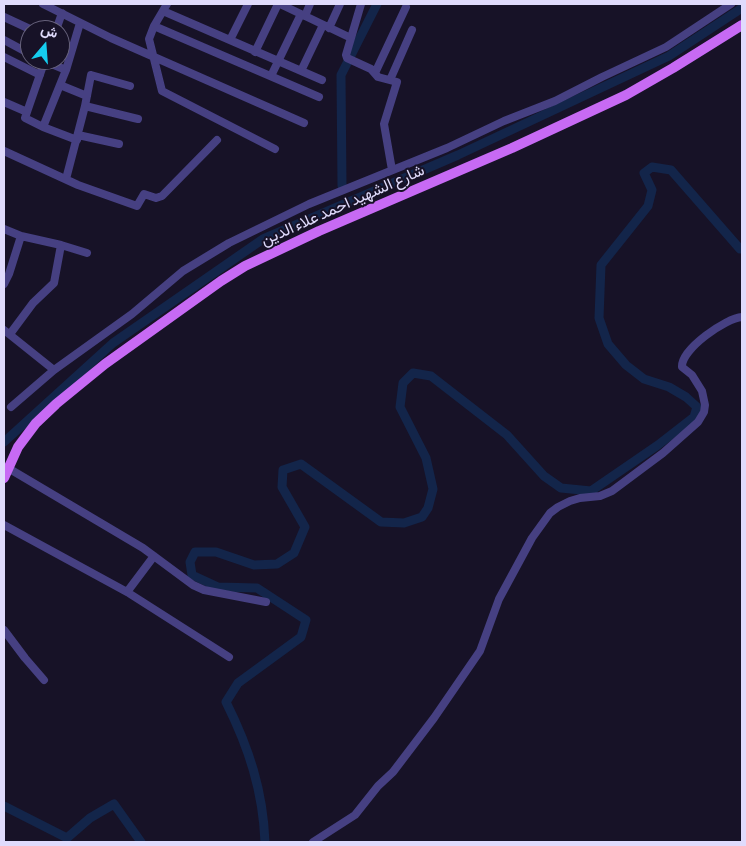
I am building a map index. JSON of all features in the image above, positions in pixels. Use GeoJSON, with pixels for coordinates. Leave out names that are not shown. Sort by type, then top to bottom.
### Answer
{"type":"FeatureCollection","features":[{"type":"Feature","properties":{"kind":"main road","name":"شارع الشهيد احمد علاء الدين"},"geometry":{"type":"LineString","coordinates":[[6,473],[18,447],[36,423],[56,404],[134,343],[237,271],[319,231],[512,148],[626,95],[742,25]]}},
{"type":"Feature","properties":{"kind":"street"},"geometry":{"type":"LineString","coordinates":[[43,4],[80,24],[304,123]]}},
{"type":"Feature","properties":{"kind":"street"},"geometry":{"type":"LineString","coordinates":[[230,40],[248,4]]}},
{"type":"Feature","properties":{"kind":"street"},"geometry":{"type":"LineString","coordinates":[[255,52],[279,4],[350,38]]}},
{"type":"Feature","properties":{"kind":"street"},"geometry":{"type":"LineString","coordinates":[[271,76],[310,4]]}},
{"type":"Feature","properties":{"kind":"street"},"geometry":{"type":"LineString","coordinates":[[301,71],[340,4]]}},
{"type":"Feature","properties":{"kind":"street"},"geometry":{"type":"LineString","coordinates":[[361,4],[346,53],[350,59],[368,67],[378,77],[396,81],[398,84],[384,124],[392,170]]}},
{"type":"Feature","properties":{"kind":"street"},"geometry":{"type":"LineString","coordinates":[[11,407],[54,370],[132,314],[191,265],[229,243],[309,204],[447,148],[504,121],[555,101],[666,47],[731,4]]}},
{"type":"Feature","properties":{"kind":"street"},"geometry":{"type":"LineString","coordinates":[[275,149],[162,91],[149,39],[165,7],[255,52],[322,80]]}},
{"type":"Feature","properties":{"kind":"street"},"geometry":{"type":"LineString","coordinates":[[375,73],[406,7]]}},
{"type":"Feature","properties":{"kind":"street"},"geometry":{"type":"LineString","coordinates":[[60,20],[62,13]]}},
{"type":"Feature","properties":{"kind":"street"},"geometry":{"type":"LineString","coordinates":[[4,17],[20,24]]}},
{"type":"Feature","properties":{"kind":"street"},"geometry":{"type":"LineString","coordinates":[[70,57],[80,24]]}},
{"type":"Feature","properties":{"kind":"street"},"geometry":{"type":"LineString","coordinates":[[154,26],[319,97]]}},
{"type":"Feature","properties":{"kind":"street"},"geometry":{"type":"LineString","coordinates":[[390,80],[412,30]]}},
{"type":"Feature","properties":{"kind":"street"},"geometry":{"type":"LineString","coordinates":[[4,40],[20,49]]}},
{"type":"Feature","properties":{"kind":"street"},"geometry":{"type":"LineString","coordinates":[[4,57],[40,75]]}},
{"type":"Feature","properties":{"kind":"street"},"geometry":{"type":"LineString","coordinates":[[41,70],[25,118],[43,127],[78,138],[119,144]]}},
{"type":"Feature","properties":{"kind":"street"},"geometry":{"type":"LineString","coordinates":[[43,127],[66,70]]}},
{"type":"Feature","properties":{"kind":"street"},"geometry":{"type":"LineString","coordinates":[[66,180],[78,138],[91,75],[130,86]]}},
{"type":"Feature","properties":{"kind":"street"},"geometry":{"type":"LineString","coordinates":[[60,86],[87,96]]}},
{"type":"Feature","properties":{"kind":"street"},"geometry":{"type":"LineString","coordinates":[[4,102],[27,112]]}},
{"type":"Feature","properties":{"kind":"street"},"geometry":{"type":"LineString","coordinates":[[85,106],[138,119]]}},
{"type":"Feature","properties":{"kind":"street"},"geometry":{"type":"LineString","coordinates":[[4,151],[66,180],[138,206],[144,194],[156,198],[162,196],[217,140]]}},
{"type":"Feature","properties":{"kind":"street"},"geometry":{"type":"LineString","coordinates":[[4,229],[21,236],[86,253]]}},
{"type":"Feature","properties":{"kind":"street"},"geometry":{"type":"LineString","coordinates":[[4,284],[21,236]]}},
{"type":"Feature","properties":{"kind":"street"},"geometry":{"type":"LineString","coordinates":[[54,370],[7,332],[54,283],[61,245]]}},
{"type":"Feature","properties":{"kind":"street"},"geometry":{"type":"LineString","coordinates":[[313,842],[355,814],[378,786],[393,772],[434,718],[480,651],[499,599],[532,538],[550,513],[570,501],[600,496],[612,491],[662,453],[698,422],[704,412],[705,405],[702,390],[692,375],[682,367],[683,360],[715,328],[735,318],[742,317]]}},
{"type":"Feature","properties":{"kind":"street"},"geometry":{"type":"LineString","coordinates":[[6,473],[94,517],[154,556],[193,585],[204,590],[266,602]]}},
{"type":"Feature","properties":{"kind":"street"},"geometry":{"type":"LineString","coordinates":[[4,524],[126,592],[229,657]]}},
{"type":"Feature","properties":{"kind":"street"},"geometry":{"type":"LineString","coordinates":[[126,592],[154,556]]}},
{"type":"Feature","properties":{"kind":"street"},"geometry":{"type":"LineString","coordinates":[[4,630],[44,680]]}},
{"type":"Feature","properties":{"kind":"waterway"},"geometry":{"type":"LineString","coordinates":[[342,186],[341,75],[377,4]]}},
{"type":"Feature","properties":{"kind":"waterway"},"geometry":{"type":"LineString","coordinates":[[4,442],[113,343],[263,239],[458,155],[669,56],[742,8]]}},
{"type":"Feature","properties":{"kind":"waterway"},"geometry":{"type":"LineString","coordinates":[[265,842],[258,787],[242,736],[226,702],[238,683],[301,637],[306,620],[257,588],[218,587],[192,575],[190,562],[195,552],[216,552],[254,565],[277,564],[294,553],[305,527],[282,487],[283,470],[301,464],[381,522],[404,523],[422,517],[428,508],[433,489],[426,458],[400,407],[403,383],[413,373],[431,376],[507,435],[544,476],[561,488],[591,491],[658,445],[694,417],[697,407],[686,397],[669,387],[644,379],[626,365],[608,344],[599,318],[601,265],[648,206],[652,190],[644,173],[652,167],[671,170],[742,249]]}},
{"type":"Feature","properties":{"kind":"waterway"},"geometry":{"type":"LineString","coordinates":[[4,806],[67,838],[90,818],[114,804],[141,842]]}}]}
